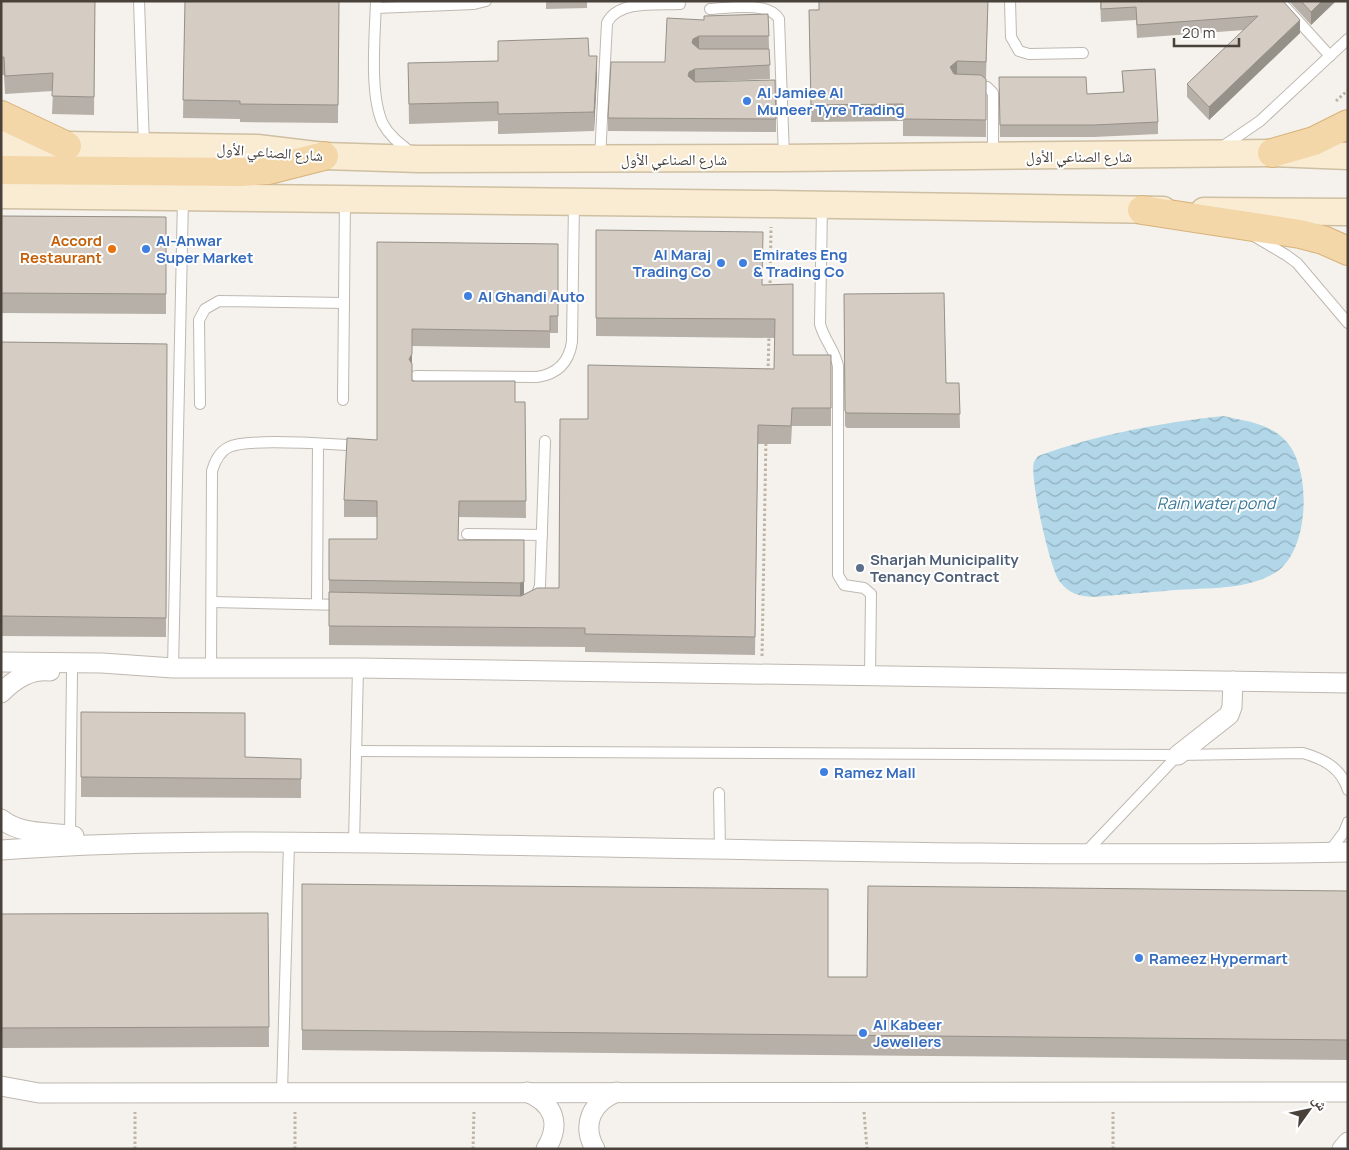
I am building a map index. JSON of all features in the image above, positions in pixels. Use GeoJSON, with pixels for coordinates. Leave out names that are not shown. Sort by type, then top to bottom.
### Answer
{"type":"FeatureCollection","features":[{"type":"Feature","properties":{"kind":"main road"},"geometry":{"type":"LineString","coordinates":[[1,114],[67,146]]}},
{"type":"Feature","properties":{"kind":"main road"},"geometry":{"type":"LineString","coordinates":[[1272,153],[1314,141],[1348,124]]}},
{"type":"Feature","properties":{"kind":"main road","name":"شارع الصناعي الأول"},"geometry":{"type":"LineString","coordinates":[[1,144],[257,148],[324,156],[419,159],[784,158],[1272,153],[1348,156]]}},
{"type":"Feature","properties":{"kind":"main road"},"geometry":{"type":"LineString","coordinates":[[1,170],[241,172],[269,170],[324,156]]}},
{"type":"Feature","properties":{"kind":"main road"},"geometry":{"type":"LineString","coordinates":[[1,195],[1348,212]]}},
{"type":"Feature","properties":{"kind":"main road"},"geometry":{"type":"LineString","coordinates":[[1142,210],[1300,234],[1323,240],[1348,251]]}},
{"type":"Feature","properties":{"kind":"street"},"geometry":{"type":"LineString","coordinates":[[1,662],[102,663],[173,668],[358,668],[1348,683]]}},
{"type":"Feature","properties":{"kind":"street"},"geometry":{"type":"LineString","coordinates":[[1,693],[12,682],[28,674],[45,670],[72,672],[88,670],[102,663]]}},
{"type":"Feature","properties":{"kind":"street"},"geometry":{"type":"LineString","coordinates":[[1178,755],[1228,714],[1232,707],[1233,681]]}},
{"type":"Feature","properties":{"kind":"street"},"geometry":{"type":"LineString","coordinates":[[1,819],[10,826],[27,832],[70,835],[98,843]]}},
{"type":"Feature","properties":{"kind":"street"},"geometry":{"type":"LineString","coordinates":[[1,850],[98,843],[354,843],[1084,854],[1339,852]]}},
{"type":"Feature","properties":{"kind":"street"},"geometry":{"type":"LineString","coordinates":[[1,1086],[39,1092]]}},
{"type":"Feature","properties":{"kind":"street"},"geometry":{"type":"LineString","coordinates":[[595,1149],[589,1138],[588,1123],[594,1108],[604,1097],[618,1091]]}},
{"type":"Feature","properties":{"kind":"street"},"geometry":{"type":"LineString","coordinates":[[1327,1091],[1341,1099],[1348,1109]]}},
{"type":"Feature","properties":{"kind":"street"},"geometry":{"type":"LineString","coordinates":[[1,1097],[39,1092],[1348,1092]]}},
{"type":"Feature","properties":{"kind":"street"},"geometry":{"type":"LineString","coordinates":[[527,1092],[540,1098],[550,1109],[555,1124],[552,1139],[546,1149]]}},
{"type":"Feature","properties":{"kind":"street"},"geometry":{"type":"LineString","coordinates":[[1342,1149],[1348,1142]]}},
{"type":"Feature","properties":{"kind":"lane"},"geometry":{"type":"LineString","coordinates":[[139,1],[144,147]]}},
{"type":"Feature","properties":{"kind":"lane"},"geometry":{"type":"LineString","coordinates":[[419,159],[394,138],[384,125],[377,109],[376,5],[474,4],[486,1]]}},
{"type":"Feature","properties":{"kind":"lane"},"geometry":{"type":"LineString","coordinates":[[1010,1],[1011,37],[1019,51],[1028,54],[1083,53]]}},
{"type":"Feature","properties":{"kind":"lane"},"geometry":{"type":"LineString","coordinates":[[1280,1],[1330,56]]}},
{"type":"Feature","properties":{"kind":"lane"},"geometry":{"type":"LineString","coordinates":[[600,159],[607,23],[610,17],[614,11],[626,6],[680,4]]}},
{"type":"Feature","properties":{"kind":"lane"},"geometry":{"type":"LineString","coordinates":[[710,9],[763,7],[773,11],[780,24],[776,56],[784,158]]}},
{"type":"Feature","properties":{"kind":"lane"},"geometry":{"type":"LineString","coordinates":[[1207,155],[1260,121],[1348,39]]}},
{"type":"Feature","properties":{"kind":"lane"},"geometry":{"type":"LineString","coordinates":[[965,85],[987,86],[993,93],[993,156]]}},
{"type":"Feature","properties":{"kind":"lane"},"geometry":{"type":"LineString","coordinates":[[173,668],[173,345],[182,197]]}},
{"type":"Feature","properties":{"kind":"lane"},"geometry":{"type":"LineString","coordinates":[[343,400],[345,199]]}},
{"type":"Feature","properties":{"kind":"lane"},"geometry":{"type":"LineString","coordinates":[[416,376],[537,377],[547,376],[562,366],[571,351],[572,342],[574,201]]}},
{"type":"Feature","properties":{"kind":"lane"},"geometry":{"type":"LineString","coordinates":[[822,205],[820,324],[826,340],[836,356],[838,366],[838,575],[844,584],[864,588],[871,594],[870,676]]}},
{"type":"Feature","properties":{"kind":"lane"},"geometry":{"type":"LineString","coordinates":[[1233,225],[1275,248],[1297,263],[1348,323]]}},
{"type":"Feature","properties":{"kind":"lane"},"geometry":{"type":"LineString","coordinates":[[200,404],[200,320],[209,305],[219,301],[344,303]]}},
{"type":"Feature","properties":{"kind":"lane"},"geometry":{"type":"LineString","coordinates":[[527,605],[536,598],[540,586],[545,441]]}},
{"type":"Feature","properties":{"kind":"lane"},"geometry":{"type":"LineString","coordinates":[[211,668],[212,471],[220,454],[227,448],[245,443],[348,445]]}},
{"type":"Feature","properties":{"kind":"lane"},"geometry":{"type":"LineString","coordinates":[[317,604],[318,444]]}},
{"type":"Feature","properties":{"kind":"lane"},"geometry":{"type":"LineString","coordinates":[[467,534],[542,535]]}},
{"type":"Feature","properties":{"kind":"lane"},"geometry":{"type":"LineString","coordinates":[[212,602],[356,605]]}},
{"type":"Feature","properties":{"kind":"lane"},"geometry":{"type":"LineString","coordinates":[[354,843],[358,668]]}},
{"type":"Feature","properties":{"kind":"lane"},"geometry":{"type":"LineString","coordinates":[[70,835],[72,672]]}},
{"type":"Feature","properties":{"kind":"lane"},"geometry":{"type":"LineString","coordinates":[[356,751],[1303,754],[1320,758],[1334,768],[1345,781],[1348,790]]}},
{"type":"Feature","properties":{"kind":"lane"},"geometry":{"type":"LineString","coordinates":[[1084,854],[1178,755]]}},
{"type":"Feature","properties":{"kind":"lane"},"geometry":{"type":"LineString","coordinates":[[719,792],[720,850]]}},
{"type":"Feature","properties":{"kind":"lane"},"geometry":{"type":"LineString","coordinates":[[1339,852],[1348,822]]}},
{"type":"Feature","properties":{"kind":"lane"},"geometry":{"type":"LineString","coordinates":[[289,843],[289,1092]]}},
{"type":"Feature","properties":{"kind":"path"},"geometry":{"type":"LineString","coordinates":[[770,292],[771,204]]}},
{"type":"Feature","properties":{"kind":"path"},"geometry":{"type":"LineString","coordinates":[[768,380],[769,331]]}},
{"type":"Feature","properties":{"kind":"path"},"geometry":{"type":"LineString","coordinates":[[762,674],[767,429]]}},
{"type":"Feature","properties":{"kind":"path"},"geometry":{"type":"LineString","coordinates":[[863,1091],[867,1149]]}},
{"type":"Feature","properties":{"kind":"path"},"geometry":{"type":"LineString","coordinates":[[1113,1091],[1113,1149]]}},
{"type":"Feature","properties":{"kind":"path"},"geometry":{"type":"LineString","coordinates":[[135,1092],[135,1149]]}},
{"type":"Feature","properties":{"kind":"path"},"geometry":{"type":"LineString","coordinates":[[289,1092],[295,1149]]}},
{"type":"Feature","properties":{"kind":"path"},"geometry":{"type":"LineString","coordinates":[[473,1149],[474,1092]]}},
{"type":"Feature","properties":{"kind":"water","name":"Rain water pond"},"geometry":{"type":"Polygon","coordinates":[[[1223,416],[1264,426],[1272,430],[1285,440],[1294,453],[1300,470],[1303,510],[1300,531],[1294,549],[1285,564],[1273,574],[1261,580],[1220,588],[1093,597],[1075,594],[1063,586],[1051,560],[1037,503],[1033,471],[1034,462],[1038,456],[1083,441],[1129,430],[1223,416]]]}},
{"type":"Feature","properties":{"kind":"building"},"geometry":{"type":"Polygon","coordinates":[[[1,1],[95,1],[94,97],[52,96],[53,73],[5,76],[4,57],[1,57],[1,1]]]}},
{"type":"Feature","properties":{"kind":"building"},"geometry":{"type":"Polygon","coordinates":[[[185,1],[339,1],[338,105],[240,104],[240,101],[183,100],[185,1]]]}},
{"type":"Feature","properties":{"kind":"building"},"geometry":{"type":"Polygon","coordinates":[[[819,1],[988,1],[986,62],[957,61],[950,67],[954,74],[981,75],[986,79],[986,120],[903,119],[903,104],[811,105],[809,10],[819,10],[819,1]]]}},
{"type":"Feature","properties":{"kind":"building"},"geometry":{"type":"Polygon","coordinates":[[[1101,1],[1283,1],[1300,20],[1209,107],[1187,84],[1258,16],[1137,25],[1136,7],[1101,9],[1101,1]]]}},
{"type":"Feature","properties":{"kind":"building"},"geometry":{"type":"Polygon","coordinates":[[[1301,1],[1322,1],[1311,12],[1301,1]]]}},
{"type":"Feature","properties":{"kind":"building"},"geometry":{"type":"Polygon","coordinates":[[[768,14],[769,36],[699,36],[693,39],[692,43],[699,49],[769,49],[770,65],[695,69],[689,72],[688,76],[695,82],[775,80],[776,119],[608,118],[611,62],[665,62],[667,18],[704,20],[704,16],[768,14]]]}},
{"type":"Feature","properties":{"kind":"building"},"geometry":{"type":"Polygon","coordinates":[[[588,38],[589,56],[597,56],[594,112],[498,114],[498,102],[409,104],[408,63],[498,61],[498,41],[588,38]]]}},
{"type":"Feature","properties":{"kind":"building"},"geometry":{"type":"Polygon","coordinates":[[[1155,69],[1158,122],[1094,125],[1000,125],[999,77],[1086,77],[1087,94],[1124,92],[1122,71],[1155,69]]]}},
{"type":"Feature","properties":{"kind":"building"},"geometry":{"type":"Polygon","coordinates":[[[1,216],[166,217],[166,294],[1,293],[1,216]]]}},
{"type":"Feature","properties":{"kind":"building"},"geometry":{"type":"Polygon","coordinates":[[[596,230],[763,232],[762,285],[793,284],[793,355],[831,355],[831,408],[792,408],[791,426],[758,425],[755,637],[585,634],[585,628],[329,626],[329,592],[521,596],[537,588],[559,588],[560,419],[588,419],[588,365],[774,369],[775,319],[596,318],[596,230]]]}},
{"type":"Feature","properties":{"kind":"building"},"geometry":{"type":"Polygon","coordinates":[[[377,242],[558,244],[558,316],[550,316],[550,331],[412,329],[412,354],[409,359],[412,364],[412,381],[515,381],[515,402],[525,402],[526,501],[459,501],[458,540],[524,540],[524,582],[329,580],[329,539],[377,539],[377,501],[344,500],[347,438],[377,440],[377,242]]]}},
{"type":"Feature","properties":{"kind":"building"},"geometry":{"type":"Polygon","coordinates":[[[944,293],[946,383],[959,383],[960,414],[847,413],[845,411],[844,294],[944,293]]]}},
{"type":"Feature","properties":{"kind":"building"},"geometry":{"type":"Polygon","coordinates":[[[1,342],[167,344],[166,618],[1,616],[1,342]]]}},
{"type":"Feature","properties":{"kind":"building"},"geometry":{"type":"Polygon","coordinates":[[[81,712],[245,713],[245,757],[301,759],[301,779],[81,777],[81,712]]]}},
{"type":"Feature","properties":{"kind":"building"},"geometry":{"type":"Polygon","coordinates":[[[302,884],[828,889],[828,977],[867,977],[868,886],[1348,891],[1348,1040],[302,1030],[302,884]]]}},
{"type":"Feature","properties":{"kind":"building"},"geometry":{"type":"Polygon","coordinates":[[[268,913],[269,1027],[1,1028],[1,914],[268,913]]]}},
{"type":"Feature","properties":{"kind":"place","name":"Al Jamiee Al Muneer Tyre Trading"},"geometry":{"type":"Point","coordinates":[747,101]}},
{"type":"Feature","properties":{"kind":"place","name":"Accord Restaurant"},"geometry":{"type":"Point","coordinates":[112,249]}},
{"type":"Feature","properties":{"kind":"place","name":"Al-Anwar Super Market"},"geometry":{"type":"Point","coordinates":[146,249]}},
{"type":"Feature","properties":{"kind":"place","name":"Al Maraj Trading Co"},"geometry":{"type":"Point","coordinates":[721,263]}},
{"type":"Feature","properties":{"kind":"place","name":"Emirates Eng & Trading Co"},"geometry":{"type":"Point","coordinates":[743,263]}},
{"type":"Feature","properties":{"kind":"place","name":"Al Ghandi Auto"},"geometry":{"type":"Point","coordinates":[468,296]}},
{"type":"Feature","properties":{"kind":"place","name":"Sharjah Municipality Tenancy Contract"},"geometry":{"type":"Point","coordinates":[860,568]}},
{"type":"Feature","properties":{"kind":"place","name":"Ramez Mall"},"geometry":{"type":"Point","coordinates":[824,772]}},
{"type":"Feature","properties":{"kind":"place","name":"Rameez Hypermart"},"geometry":{"type":"Point","coordinates":[1139,958]}},
{"type":"Feature","properties":{"kind":"place","name":"Al Kabeer Jewellers"},"geometry":{"type":"Point","coordinates":[863,1033]}}]}
